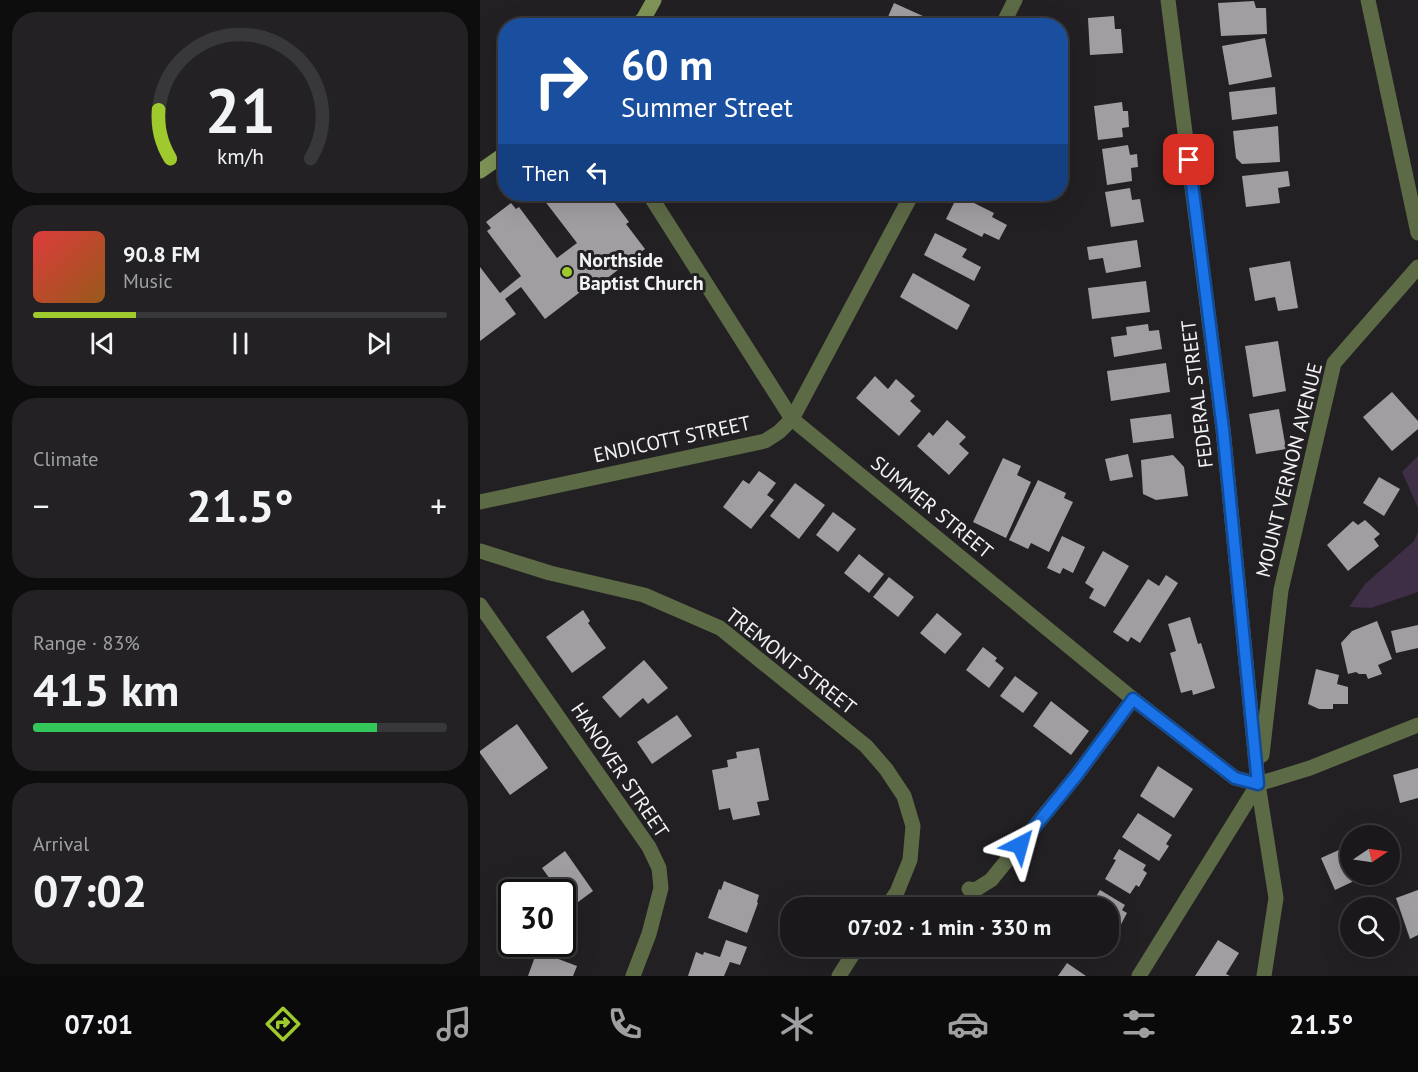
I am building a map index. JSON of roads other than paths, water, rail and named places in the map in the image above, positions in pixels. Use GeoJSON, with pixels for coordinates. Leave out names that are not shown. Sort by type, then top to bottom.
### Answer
{"type":"FeatureCollection","features":[{"type":"Feature","properties":{"kind":"street"},"geometry":{"type":"LineString","coordinates":[[644,18],[654,0]]}},
{"type":"Feature","properties":{"kind":"street"},"geometry":{"type":"LineString","coordinates":[[1006,18],[1016,0]]}},
{"type":"Feature","properties":{"kind":"street","name":"FEDERAL STREET"},"geometry":{"type":"LineString","coordinates":[[1168,0],[1223,429],[1258,784]]}},
{"type":"Feature","properties":{"kind":"street"},"geometry":{"type":"LineString","coordinates":[[1368,0],[1418,233]]}},
{"type":"Feature","properties":{"kind":"street"},"geometry":{"type":"LineString","coordinates":[[480,171],[498,159]]}},
{"type":"Feature","properties":{"kind":"street","name":"SUMMER STREET"},"geometry":{"type":"LineString","coordinates":[[653,201],[792,419],[1133,699],[1235,778],[1258,784]]}},
{"type":"Feature","properties":{"kind":"street","name":"ENDICOTT STREET"},"geometry":{"type":"LineString","coordinates":[[480,502],[765,441],[779,432],[792,419],[908,201]]}},
{"type":"Feature","properties":{"kind":"street","name":"MOUNT VERNON AVENUE"},"geometry":{"type":"LineString","coordinates":[[1258,784],[1281,590],[1334,363],[1418,267]]}},
{"type":"Feature","properties":{"kind":"street","name":"TREMONT STREET"},"geometry":{"type":"LineString","coordinates":[[480,551],[550,573],[644,595],[720,628],[866,747],[886,769],[904,796],[914,826],[910,860],[894,897]]}},
{"type":"Feature","properties":{"kind":"street","name":"HANOVER STREET"},"geometry":{"type":"LineString","coordinates":[[480,604],[649,847],[658,868],[661,888],[649,934],[633,976]]}},
{"type":"Feature","properties":{"kind":"street"},"geometry":{"type":"LineString","coordinates":[[969,889],[975,890],[991,879],[1076,776],[1133,699]]}},
{"type":"Feature","properties":{"kind":"street"},"geometry":{"type":"LineString","coordinates":[[1139,976],[1258,784],[1310,768],[1418,724]]}},
{"type":"Feature","properties":{"kind":"street"},"geometry":{"type":"LineString","coordinates":[[1258,784],[1276,898],[1264,976]]}},
{"type":"Feature","properties":{"kind":"street"},"geometry":{"type":"LineString","coordinates":[[839,976],[851,957]]}},
{"type":"Feature","properties":{"kind":"place","name":"Northside Baptist Church"},"geometry":{"type":"Point","coordinates":[567,272]}}]}
